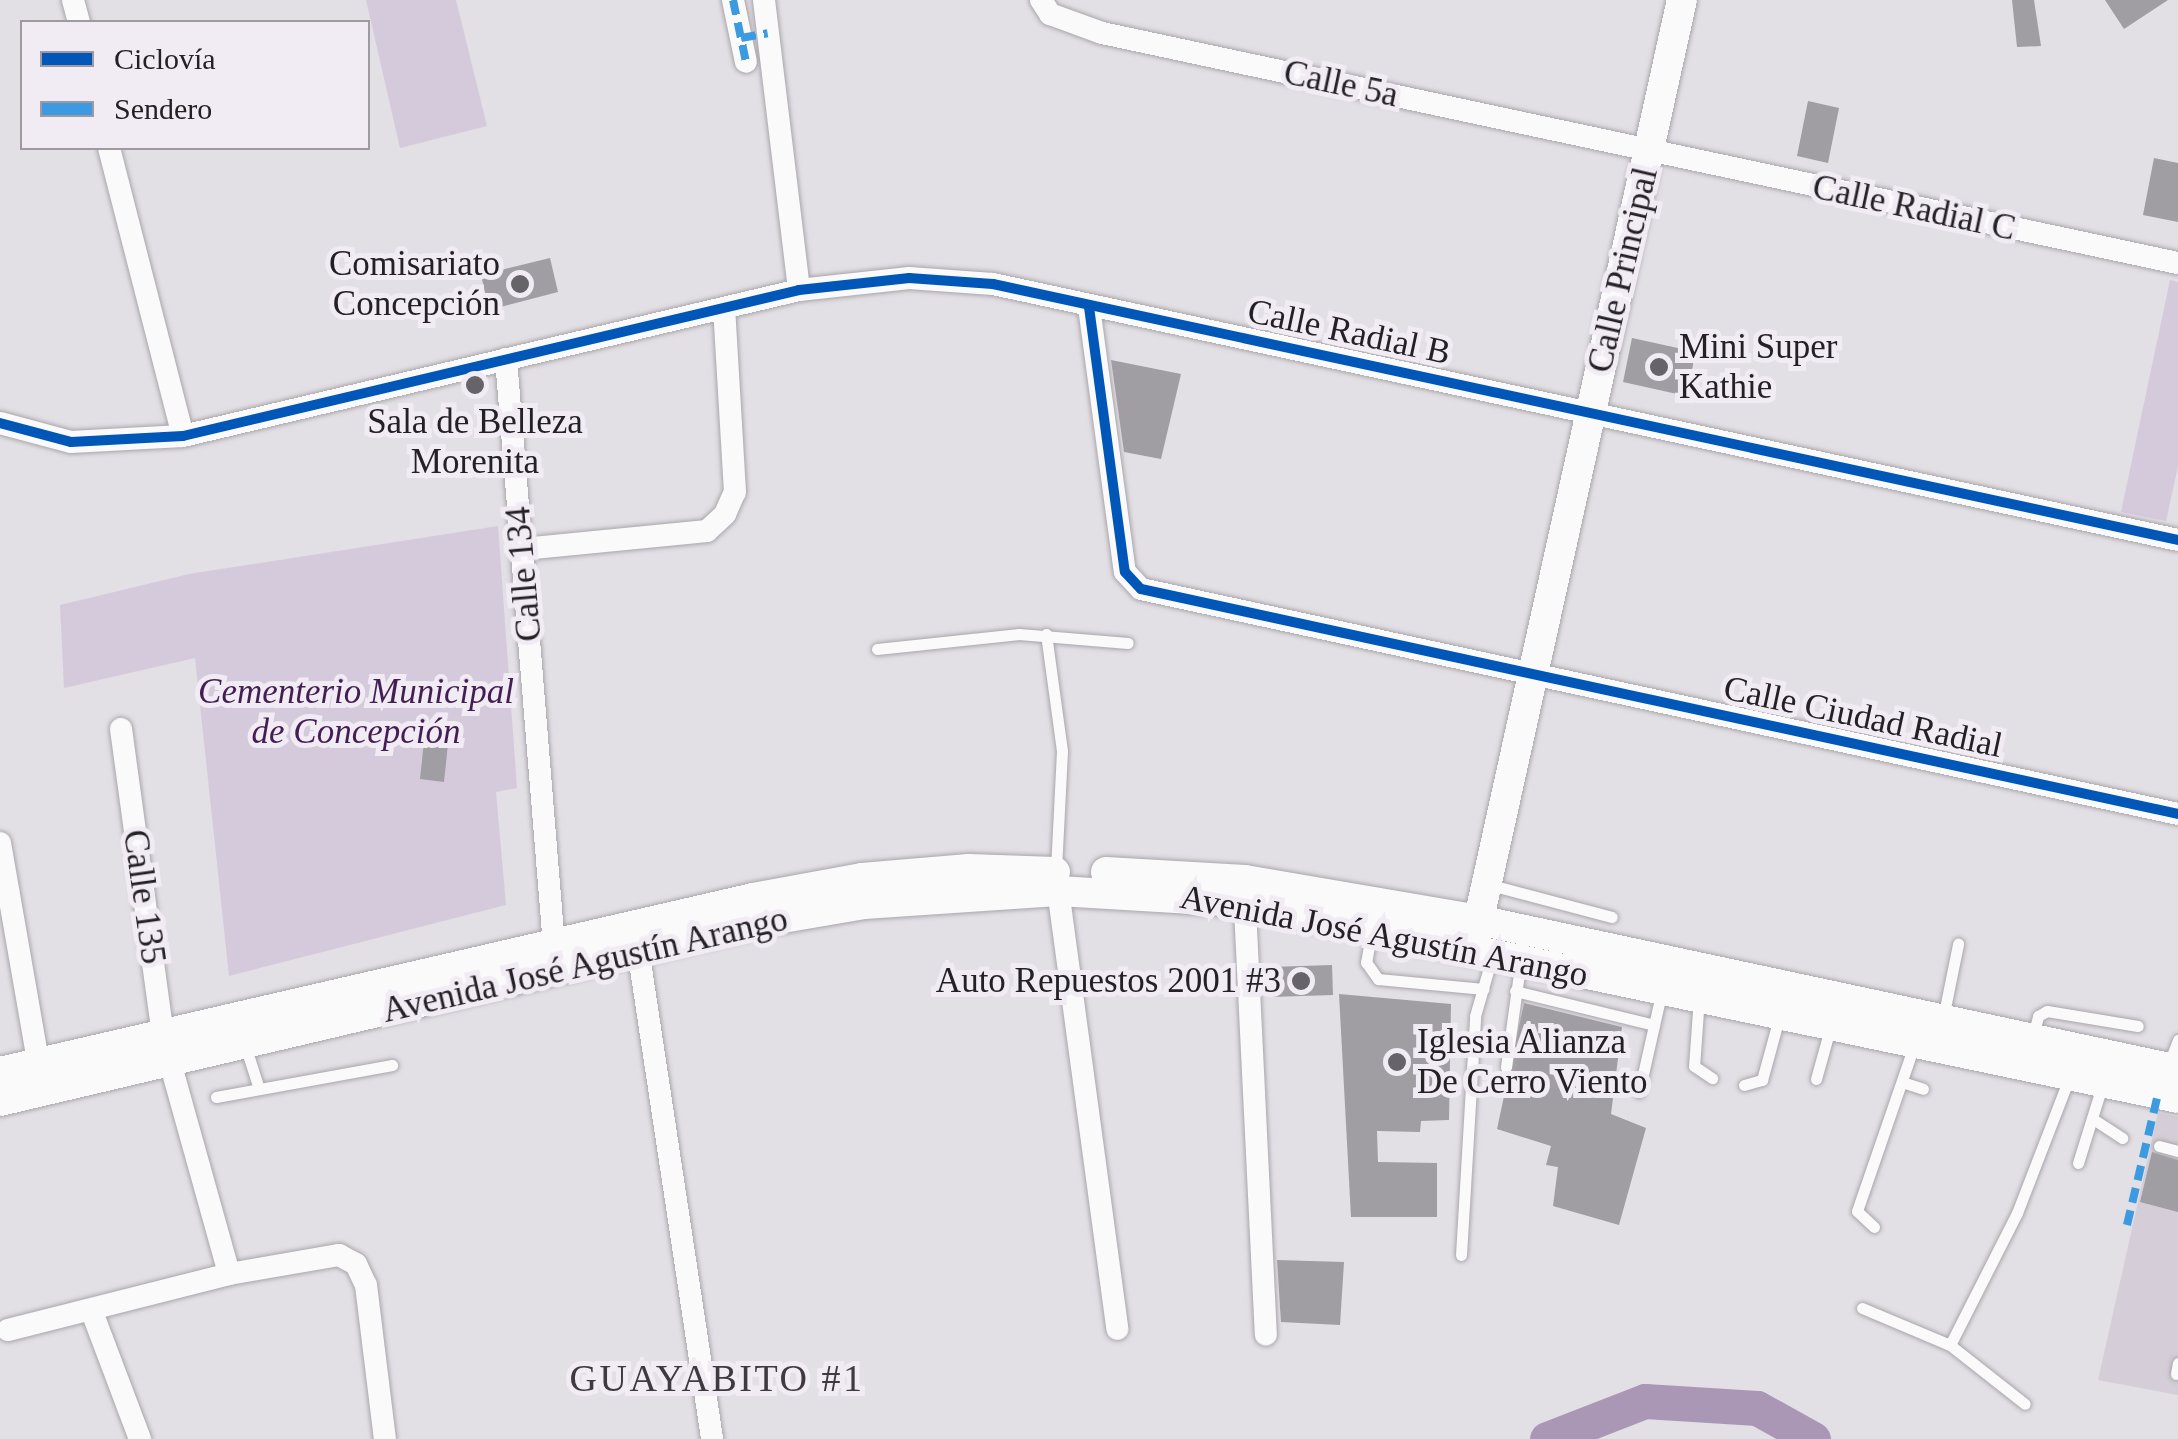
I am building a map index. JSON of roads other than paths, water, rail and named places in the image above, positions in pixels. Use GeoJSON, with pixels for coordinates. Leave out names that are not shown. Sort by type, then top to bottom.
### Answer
{"type":"FeatureCollection","features":[{"type":"Feature","properties":{"kind":"main road","name":"Calle Principal"},"geometry":{"type":"LineString","coordinates":[[1498,942],[1487,884],[1682,0]]}},
{"type":"Feature","properties":{"kind":"main road","name":"Avenida José Agustín Arango"},"geometry":{"type":"LineString","coordinates":[[0,1100],[40,1077],[241,1033],[862,878],[969,869],[1056,881],[1244,891],[1498,942],[1564,938],[1664,975],[1834,1011],[1942,1020],[2032,1039],[2174,1059]]}},
{"type":"Feature","properties":{"kind":"main road","name":"Avenida José Agustín Arango"},"geometry":{"type":"LineString","coordinates":[[555,956],[638,949],[864,904],[1056,881]]}},
{"type":"Feature","properties":{"kind":"main road","name":"Avenida José Agustín Arango"},"geometry":{"type":"LineString","coordinates":[[1834,1011],[1914,1042],[2178,1098]]}},
{"type":"Feature","properties":{"kind":"main road","name":"Avenida José Agustín Arango"},"geometry":{"type":"LineString","coordinates":[[0,1072],[40,1077]]}},
{"type":"Feature","properties":{"kind":"street"},"geometry":{"type":"LineString","coordinates":[[733,0],[746,62]]}},
{"type":"Feature","properties":{"kind":"street"},"geometry":{"type":"LineString","coordinates":[[764,0],[798,290]]}},
{"type":"Feature","properties":{"kind":"street","name":"Calle 5a"},"geometry":{"type":"LineString","coordinates":[[1041,0],[1065,21],[1102,33],[1650,149]]}},
{"type":"Feature","properties":{"kind":"street"},"geometry":{"type":"LineString","coordinates":[[742,38],[768,33]]}},
{"type":"Feature","properties":{"kind":"street","name":"Calle Radial C"},"geometry":{"type":"LineString","coordinates":[[1650,149],[2178,264]]}},
{"type":"Feature","properties":{"kind":"street"},"geometry":{"type":"LineString","coordinates":[[110,150],[183,436]]}},
{"type":"Feature","properties":{"kind":"street","name":"Calle Radial B"},"geometry":{"type":"LineString","coordinates":[[0,423],[71,442],[183,436],[798,290],[909,278],[993,284],[1592,410],[2178,540]]}},
{"type":"Feature","properties":{"kind":"street","name":"Calle Ciudad Radial"},"geometry":{"type":"LineString","coordinates":[[1090,307],[1130,583],[2178,814]]}},
{"type":"Feature","properties":{"kind":"street"},"geometry":{"type":"LineString","coordinates":[[523,548],[707,531],[725,514],[734,492],[724,308]]}},
{"type":"Feature","properties":{"kind":"street","name":"Calle 134"},"geometry":{"type":"LineString","coordinates":[[506,359],[555,956]]}},
{"type":"Feature","properties":{"kind":"street","name":"Calle 135"},"geometry":{"type":"LineString","coordinates":[[121,728],[168,1050],[228,1274]]}},
{"type":"Feature","properties":{"kind":"street"},"geometry":{"type":"LineString","coordinates":[[0,843],[40,1077]]}},
{"type":"Feature","properties":{"kind":"street"},"geometry":{"type":"LineString","coordinates":[[1056,881],[1117,1329]]}},
{"type":"Feature","properties":{"kind":"street"},"geometry":{"type":"LineString","coordinates":[[1244,891],[1266,1334]]}},
{"type":"Feature","properties":{"kind":"street"},"geometry":{"type":"LineString","coordinates":[[638,949],[712,1439]]}},
{"type":"Feature","properties":{"kind":"street"},"geometry":{"type":"LineString","coordinates":[[8,1330],[316,1255],[356,1264],[366,1284],[385,1439]]}},
{"type":"Feature","properties":{"kind":"street"},"geometry":{"type":"LineString","coordinates":[[92,1312],[140,1439]]}},
{"type":"Feature","properties":{"kind":"lane"},"geometry":{"type":"LineString","coordinates":[[877,649],[1046,634],[1128,643]]}},
{"type":"Feature","properties":{"kind":"lane"},"geometry":{"type":"LineString","coordinates":[[1046,634],[1062,751],[1056,881]]}},
{"type":"Feature","properties":{"kind":"lane"},"geometry":{"type":"LineString","coordinates":[[1487,884],[1564,938],[1612,917]]}},
{"type":"Feature","properties":{"kind":"lane"},"geometry":{"type":"LineString","coordinates":[[1374,916],[1366,962],[1378,979],[1484,990]]}},
{"type":"Feature","properties":{"kind":"lane"},"geometry":{"type":"LineString","coordinates":[[1462,1255],[1475,1016],[1498,942]]}},
{"type":"Feature","properties":{"kind":"lane"},"geometry":{"type":"LineString","coordinates":[[1498,942],[1516,991],[1506,1067]]}},
{"type":"Feature","properties":{"kind":"lane"},"geometry":{"type":"LineString","coordinates":[[1942,1020],[1958,944]]}},
{"type":"Feature","properties":{"kind":"lane"},"geometry":{"type":"LineString","coordinates":[[1639,1092],[1664,975]]}},
{"type":"Feature","properties":{"kind":"lane"},"geometry":{"type":"LineString","coordinates":[[1700,982],[1694,1066],[1712,1078]]}},
{"type":"Feature","properties":{"kind":"lane"},"geometry":{"type":"LineString","coordinates":[[1516,991],[1654,1025]]}},
{"type":"Feature","properties":{"kind":"lane"},"geometry":{"type":"LineString","coordinates":[[1744,1086],[1762,1080],[1783,1000]]}},
{"type":"Feature","properties":{"kind":"lane"},"geometry":{"type":"LineString","coordinates":[[1816,1079],[1834,1011]]}},
{"type":"Feature","properties":{"kind":"lane"},"geometry":{"type":"LineString","coordinates":[[2032,1039],[2038,1016],[2047,1011],[2138,1026]]}},
{"type":"Feature","properties":{"kind":"lane"},"geometry":{"type":"LineString","coordinates":[[241,1033],[258,1089]]}},
{"type":"Feature","properties":{"kind":"lane"},"geometry":{"type":"LineString","coordinates":[[1874,1227],[1857,1211],[1914,1042]]}},
{"type":"Feature","properties":{"kind":"lane"},"geometry":{"type":"LineString","coordinates":[[216,1097],[392,1066]]}},
{"type":"Feature","properties":{"kind":"lane"},"geometry":{"type":"LineString","coordinates":[[1950,1345],[2017,1213],[2070,1075]]}},
{"type":"Feature","properties":{"kind":"lane"},"geometry":{"type":"LineString","coordinates":[[1902,1082],[1923,1089]]}},
{"type":"Feature","properties":{"kind":"lane"},"geometry":{"type":"LineString","coordinates":[[2078,1164],[2103,1082]]}},
{"type":"Feature","properties":{"kind":"lane"},"geometry":{"type":"LineString","coordinates":[[2093,1119],[2122,1138]]}},
{"type":"Feature","properties":{"kind":"lane"},"geometry":{"type":"LineString","coordinates":[[2159,1146],[2178,1151]]}},
{"type":"Feature","properties":{"kind":"lane"},"geometry":{"type":"LineString","coordinates":[[1862,1308],[1950,1345],[2025,1404]]}},
{"type":"Feature","properties":{"kind":"waterway"},"geometry":{"type":"LineString","coordinates":[[1547,1439],[1645,1401],[1757,1408],[1813,1439]]}},
{"type":"Feature","properties":{"kind":"place","name":"Comisariato Concepción"},"geometry":{"type":"Point","coordinates":[520,284]}},
{"type":"Feature","properties":{"kind":"place","name":"Mini Super Kathie"},"geometry":{"type":"Point","coordinates":[1659,367]}},
{"type":"Feature","properties":{"kind":"place","name":"Sala de Belleza Morenita"},"geometry":{"type":"Point","coordinates":[475,385]}},
{"type":"Feature","properties":{"kind":"place","name":"Auto Repuestos 2001 #3"},"geometry":{"type":"Point","coordinates":[1301,981]}},
{"type":"Feature","properties":{"kind":"place","name":"Iglesia Alianza De Cerro Viento"},"geometry":{"type":"Point","coordinates":[1397,1062]}},
{"type":"Feature","properties":{"kind":"district","name":"GUAYABITO #1"},"geometry":{"type":"Point","coordinates":[717,1379]}},
{"type":"Feature","properties":{"kind":"park label","name":"Cementerio Municipal de Concepción"},"geometry":{"type":"Point","coordinates":[356,712]}}]}
